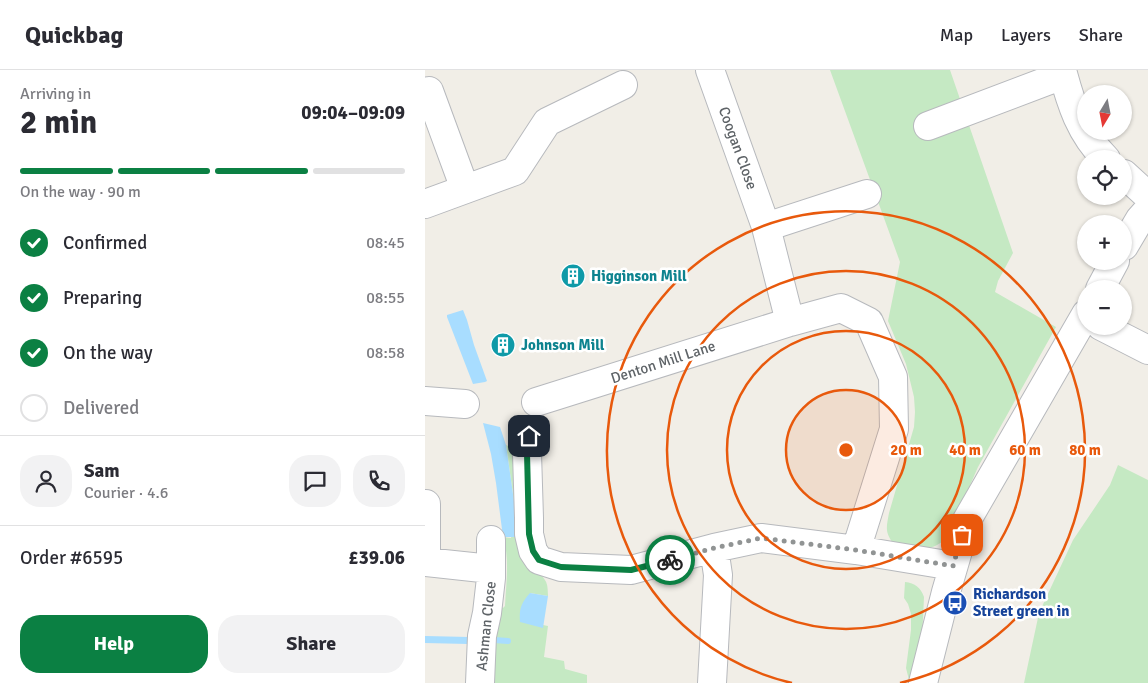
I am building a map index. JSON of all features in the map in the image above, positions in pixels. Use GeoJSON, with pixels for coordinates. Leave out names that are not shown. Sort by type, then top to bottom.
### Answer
{"type":"FeatureCollection","features":[{"type":"Feature","properties":{"kind":"street","name":"Coogan Close"},"geometry":{"type":"LineString","coordinates":[[711,70],[766,227],[790,322]]}},
{"type":"Feature","properties":{"kind":"street"},"geometry":{"type":"LineString","coordinates":[[928,126],[1062,73],[1080,124],[1098,150]]}},
{"type":"Feature","properties":{"kind":"street"},"geometry":{"type":"LineString","coordinates":[[425,204],[515,171],[547,122],[623,86]]}},
{"type":"Feature","properties":{"kind":"street"},"geometry":{"type":"LineString","coordinates":[[429,91],[465,189]]}},
{"type":"Feature","properties":{"kind":"street"},"geometry":{"type":"LineString","coordinates":[[1132,181],[1148,196]]}},
{"type":"Feature","properties":{"kind":"street"},"geometry":{"type":"LineString","coordinates":[[766,227],[867,194]]}},
{"type":"Feature","properties":{"kind":"street"},"geometry":{"type":"LineString","coordinates":[[1132,232],[1148,210]]}},
{"type":"Feature","properties":{"kind":"street"},"geometry":{"type":"LineString","coordinates":[[790,322],[841,308],[869,322],[893,378],[894,429],[856,550]]}},
{"type":"Feature","properties":{"kind":"street","name":"Denton Mill Lane"},"geometry":{"type":"LineString","coordinates":[[536,402],[790,322]]}},
{"type":"Feature","properties":{"kind":"street"},"geometry":{"type":"LineString","coordinates":[[923,683],[953,566],[967,520],[1079,335]]}},
{"type":"Feature","properties":{"kind":"street"},"geometry":{"type":"LineString","coordinates":[[1119,335],[1148,350]]}},
{"type":"Feature","properties":{"kind":"street"},"geometry":{"type":"LineString","coordinates":[[425,401],[465,404]]}},
{"type":"Feature","properties":{"kind":"street"},"geometry":{"type":"LineString","coordinates":[[529,436],[527,453],[529,534],[533,551],[539,560],[561,567],[631,570],[714,548],[761,538],[856,550],[953,566]]}},
{"type":"Feature","properties":{"kind":"street"},"geometry":{"type":"LineString","coordinates":[[425,562],[426,504]]}},
{"type":"Feature","properties":{"kind":"street","name":"Ashman Close"},"geometry":{"type":"LineString","coordinates":[[480,683],[482,636],[489,597],[491,540]]}},
{"type":"Feature","properties":{"kind":"street"},"geometry":{"type":"LineString","coordinates":[[712,683],[718,575],[714,548]]}},
{"type":"Feature","properties":{"kind":"street","name":"Ashman Close"},"geometry":{"type":"LineString","coordinates":[[425,562],[491,569]]}},
{"type":"Feature","properties":{"kind":"green space"},"geometry":{"type":"Polygon","coordinates":[[[830,70],[950,70],[1013,253],[998,281],[995,292],[1056,327],[978,467],[947,538],[928,548],[922,549],[894,545],[887,530],[889,513],[914,427],[915,412],[914,397],[906,364],[888,321],[900,262],[830,70]]]}},
{"type":"Feature","properties":{"kind":"green space"},"geometry":{"type":"Polygon","coordinates":[[[506,445],[517,450],[537,568],[547,586],[548,596],[530,593],[543,627],[543,625],[548,626],[544,657],[564,661],[565,669],[587,675],[587,683],[488,683],[501,607],[505,606],[507,562],[503,537],[511,538],[515,508],[506,445]]]}},
{"type":"Feature","properties":{"kind":"green space"},"geometry":{"type":"Polygon","coordinates":[[[1118,465],[1148,480],[1148,683],[1024,683],[1039,613],[1073,540],[1110,485],[1118,465]]]}},
{"type":"Feature","properties":{"kind":"green space"},"geometry":{"type":"Polygon","coordinates":[[[905,582],[917,586],[924,597],[921,662],[916,683],[908,683],[906,668],[911,614],[904,598],[905,582]]]}},
{"type":"Feature","properties":{"kind":"water"},"geometry":{"type":"Polygon","coordinates":[[[463,310],[487,381],[485,382],[473,384],[447,317],[447,315],[463,310]]]}},
{"type":"Feature","properties":{"kind":"water"},"geometry":{"type":"Polygon","coordinates":[[[483,423],[500,427],[506,445],[518,537],[503,537],[491,454],[483,423]]]}},
{"type":"Feature","properties":{"kind":"water"},"geometry":{"type":"Polygon","coordinates":[[[530,593],[548,596],[543,628],[520,622],[521,606],[530,593]]]}},
{"type":"Feature","properties":{"kind":"water"},"geometry":{"type":"Polygon","coordinates":[[[425,639],[469,640],[468,644],[425,643],[425,639]]]}},
{"type":"Feature","properties":{"kind":"waterway"},"geometry":{"type":"LineString","coordinates":[[425,639],[469,640]]}},
{"type":"Feature","properties":{"kind":"waterway"},"geometry":{"type":"LineString","coordinates":[[494,640],[508,641]]}},
{"type":"Feature","properties":{"kind":"way so far"},"geometry":{"type":"LineString","coordinates":[[670,560],[761,538],[856,550],[953,566],[962,535]]}},
{"type":"Feature","properties":{"kind":"place","name":"Higginson Mill"},"geometry":{"type":"Point","coordinates":[573,276]}},
{"type":"Feature","properties":{"kind":"place","name":"Johnson Mill"},"geometry":{"type":"Point","coordinates":[503,345]}},
{"type":"Feature","properties":{"kind":"place","name":"Richardson Street green in"},"geometry":{"type":"Point","coordinates":[955,603]}},
{"type":"Feature","properties":{"kind":"route"},"geometry":{"type":"LineString","coordinates":[[529,436],[527,453],[529,534],[533,551],[539,560],[561,567],[631,570],[670,560]]}}]}
